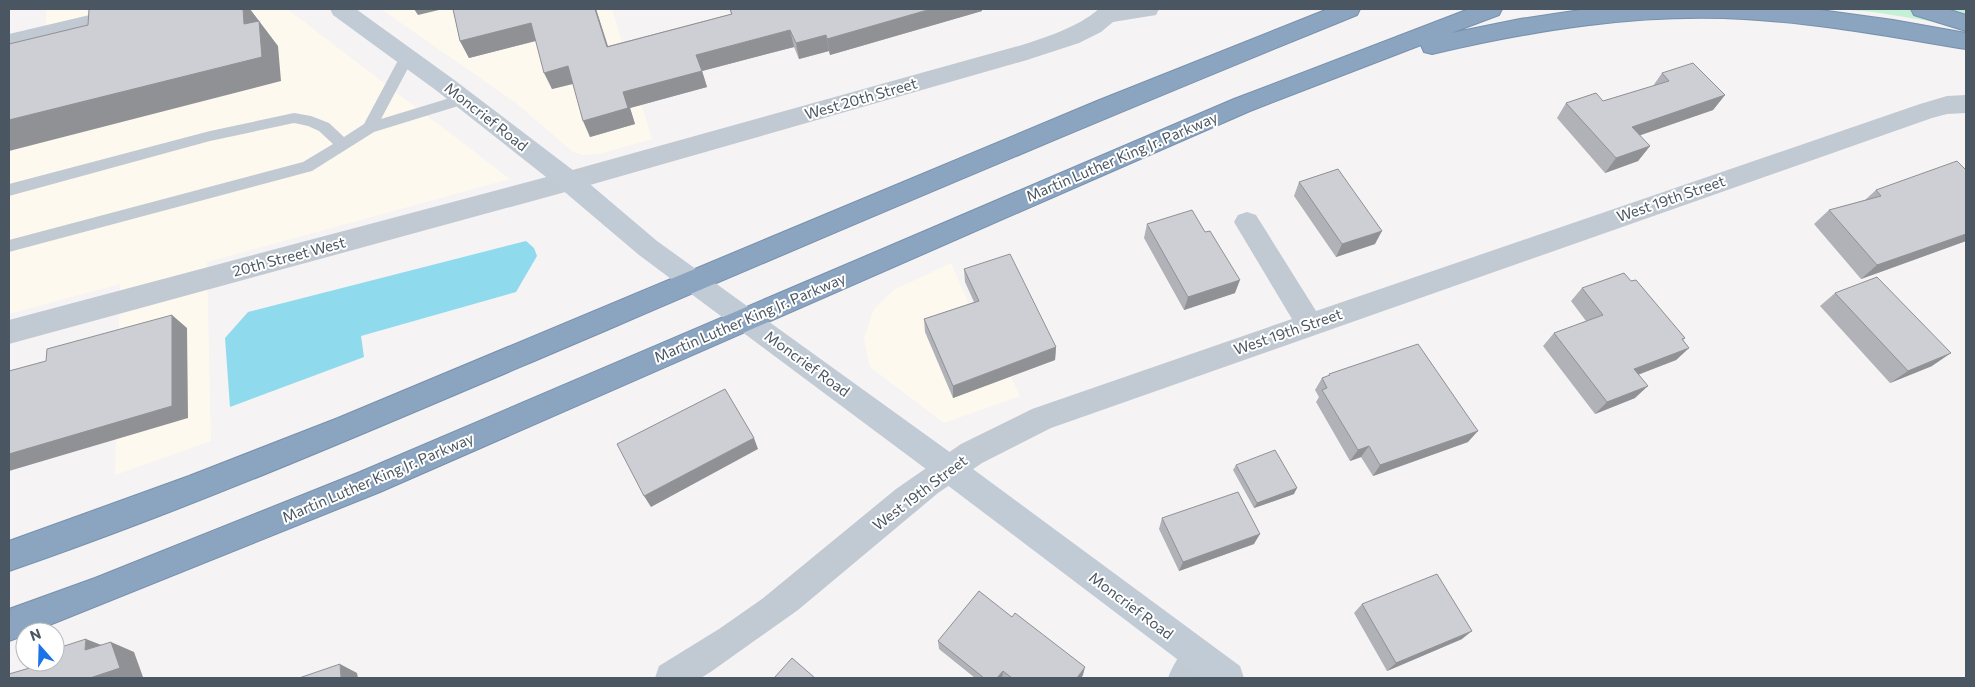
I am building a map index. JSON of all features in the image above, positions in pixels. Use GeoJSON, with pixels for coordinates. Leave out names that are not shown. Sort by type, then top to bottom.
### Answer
{"type":"FeatureCollection","features":[{"type":"Feature","properties":{"kind":"highway"},"geometry":{"type":"LineString","coordinates":[[9,556],[192,489],[357,423],[696,282],[1121,101],[1349,9]]}},
{"type":"Feature","properties":{"kind":"highway","name":"Martin Luther King Jr. Parkway"},"geometry":{"type":"LineString","coordinates":[[9,625],[104,590],[310,507],[1242,105],[1491,9]]}},
{"type":"Feature","properties":{"kind":"highway"},"geometry":{"type":"LineString","coordinates":[[1871,9],[1901,28]]}},
{"type":"Feature","properties":{"kind":"highway"},"geometry":{"type":"LineString","coordinates":[[1922,9],[1966,23]]}},
{"type":"Feature","properties":{"kind":"highway"},"geometry":{"type":"LineString","coordinates":[[1242,105],[1379,62],[1481,34],[1620,13],[1709,10],[1756,12],[1901,28],[1966,41]]}},
{"type":"Feature","properties":{"kind":"main road","name":"Moncrief Road"},"geometry":{"type":"LineString","coordinates":[[341,9],[463,99],[569,181],[648,248],[948,468],[1192,668],[1228,678]]}},
{"type":"Feature","properties":{"kind":"street"},"geometry":{"type":"LineString","coordinates":[[9,42],[147,9]]}},
{"type":"Feature","properties":{"kind":"street","name":"West 20th Street"},"geometry":{"type":"LineString","coordinates":[[569,181],[1027,52],[1072,37],[1093,26],[1107,12],[1148,9]]}},
{"type":"Feature","properties":{"kind":"street","name":"West 19th Street"},"geometry":{"type":"LineString","coordinates":[[671,678],[710,655],[786,600],[910,497],[948,468],[996,438],[1042,418],[1309,324],[1928,110],[1947,105],[1966,104]]}},
{"type":"Feature","properties":{"kind":"street","name":"20th Street West"},"geometry":{"type":"LineString","coordinates":[[9,332],[569,181]]}},
{"type":"Feature","properties":{"kind":"street"},"geometry":{"type":"LineString","coordinates":[[1247,222],[1309,324]]}},
{"type":"Feature","properties":{"kind":"lane"},"geometry":{"type":"LineString","coordinates":[[369,128],[407,57]]}},
{"type":"Feature","properties":{"kind":"lane"},"geometry":{"type":"LineString","coordinates":[[9,246],[307,167],[369,128],[463,99]]}},
{"type":"Feature","properties":{"kind":"lane"},"geometry":{"type":"LineString","coordinates":[[9,190],[210,136],[294,118],[317,124],[343,145]]}},
{"type":"Feature","properties":{"kind":"shaded area"},"geometry":{"type":"Polygon","coordinates":[[[46,9],[287,9],[510,179],[207,262],[211,441],[115,475],[120,284],[9,314],[9,57],[45,48],[46,9]]]}},
{"type":"Feature","properties":{"kind":"shaded area"},"geometry":{"type":"Polygon","coordinates":[[[381,9],[612,9],[652,139],[599,154],[583,155],[573,152],[516,103],[381,9]]]}},
{"type":"Feature","properties":{"kind":"shaded area"},"geometry":{"type":"Polygon","coordinates":[[[951,263],[972,311],[979,310],[1020,396],[944,423],[870,367],[864,338],[874,309],[894,290],[951,263]]]}},
{"type":"Feature","properties":{"kind":"green space"},"geometry":{"type":"Polygon","coordinates":[[[1839,9],[1966,9],[1966,27],[1874,12],[1839,9]]]}},
{"type":"Feature","properties":{"kind":"water"},"geometry":{"type":"Polygon","coordinates":[[[526,241],[534,248],[537,256],[516,292],[361,336],[364,357],[230,407],[225,338],[248,312],[526,241]]]}},
{"type":"Feature","properties":{"kind":"building"},"geometry":{"type":"Polygon","coordinates":[[[89,9],[243,9],[244,24],[259,21],[262,57],[9,120],[9,44],[88,25],[89,9]]]}},
{"type":"Feature","properties":{"kind":"building"},"geometry":{"type":"Polygon","coordinates":[[[453,9],[595,9],[607,47],[732,14],[730,9],[931,9],[827,39],[826,35],[796,43],[790,30],[696,55],[702,71],[623,92],[628,108],[583,121],[568,66],[544,73],[531,23],[460,41],[453,9]]]}},
{"type":"Feature","properties":{"kind":"building"},"geometry":{"type":"Polygon","coordinates":[[[1693,63],[1725,95],[1632,127],[1650,146],[1616,158],[1566,103],[1596,93],[1603,101],[1669,81],[1662,73],[1693,63]]]}},
{"type":"Feature","properties":{"kind":"building"},"geometry":{"type":"Polygon","coordinates":[[[1957,161],[1966,170],[1966,234],[1877,265],[1829,210],[1881,196],[1876,190],[1957,161]]]}},
{"type":"Feature","properties":{"kind":"building"},"geometry":{"type":"Polygon","coordinates":[[[1338,169],[1382,231],[1342,244],[1299,182],[1338,169]]]}},
{"type":"Feature","properties":{"kind":"building"},"geometry":{"type":"Polygon","coordinates":[[[1192,210],[1205,232],[1210,231],[1240,280],[1188,297],[1147,224],[1192,210]]]}},
{"type":"Feature","properties":{"kind":"building"},"geometry":{"type":"Polygon","coordinates":[[[1010,254],[1056,347],[953,386],[924,319],[979,301],[964,269],[1010,254]]]}},
{"type":"Feature","properties":{"kind":"building"},"geometry":{"type":"Polygon","coordinates":[[[1624,273],[1631,281],[1636,280],[1685,338],[1682,339],[1689,348],[1634,369],[1648,386],[1607,402],[1554,333],[1603,315],[1582,288],[1624,273]]]}},
{"type":"Feature","properties":{"kind":"building"},"geometry":{"type":"Polygon","coordinates":[[[1877,277],[1951,353],[1908,371],[1835,293],[1877,277]]]}},
{"type":"Feature","properties":{"kind":"building"},"geometry":{"type":"Polygon","coordinates":[[[172,315],[172,406],[9,454],[9,371],[46,361],[47,349],[172,315]]]}},
{"type":"Feature","properties":{"kind":"building"},"geometry":{"type":"Polygon","coordinates":[[[1418,344],[1478,431],[1380,465],[1369,446],[1358,450],[1322,390],[1327,388],[1322,378],[1418,344]]]}},
{"type":"Feature","properties":{"kind":"building"},"geometry":{"type":"Polygon","coordinates":[[[725,389],[754,438],[644,496],[617,444],[725,389]]]}},
{"type":"Feature","properties":{"kind":"building"},"geometry":{"type":"Polygon","coordinates":[[[1275,450],[1297,488],[1257,503],[1236,465],[1275,450]]]}},
{"type":"Feature","properties":{"kind":"building"},"geometry":{"type":"Polygon","coordinates":[[[1238,492],[1260,534],[1183,562],[1162,518],[1238,492]]]}},
{"type":"Feature","properties":{"kind":"building"},"geometry":{"type":"Polygon","coordinates":[[[1437,574],[1472,631],[1396,663],[1362,604],[1437,574]]]}},
{"type":"Feature","properties":{"kind":"building"},"geometry":{"type":"Polygon","coordinates":[[[979,591],[1012,617],[1015,613],[1085,667],[1077,678],[1012,678],[1003,671],[997,678],[984,678],[938,641],[979,591]]]}},
{"type":"Feature","properties":{"kind":"building"},"geometry":{"type":"Polygon","coordinates":[[[86,639],[85,650],[111,642],[120,668],[90,678],[9,678],[9,674],[16,672],[65,672],[65,646],[86,639]]]}},
{"type":"Feature","properties":{"kind":"building"},"geometry":{"type":"Polygon","coordinates":[[[792,658],[815,678],[774,678],[792,658]]]}},
{"type":"Feature","properties":{"kind":"building"},"geometry":{"type":"Polygon","coordinates":[[[340,664],[341,678],[299,678],[340,664]]]}}]}
